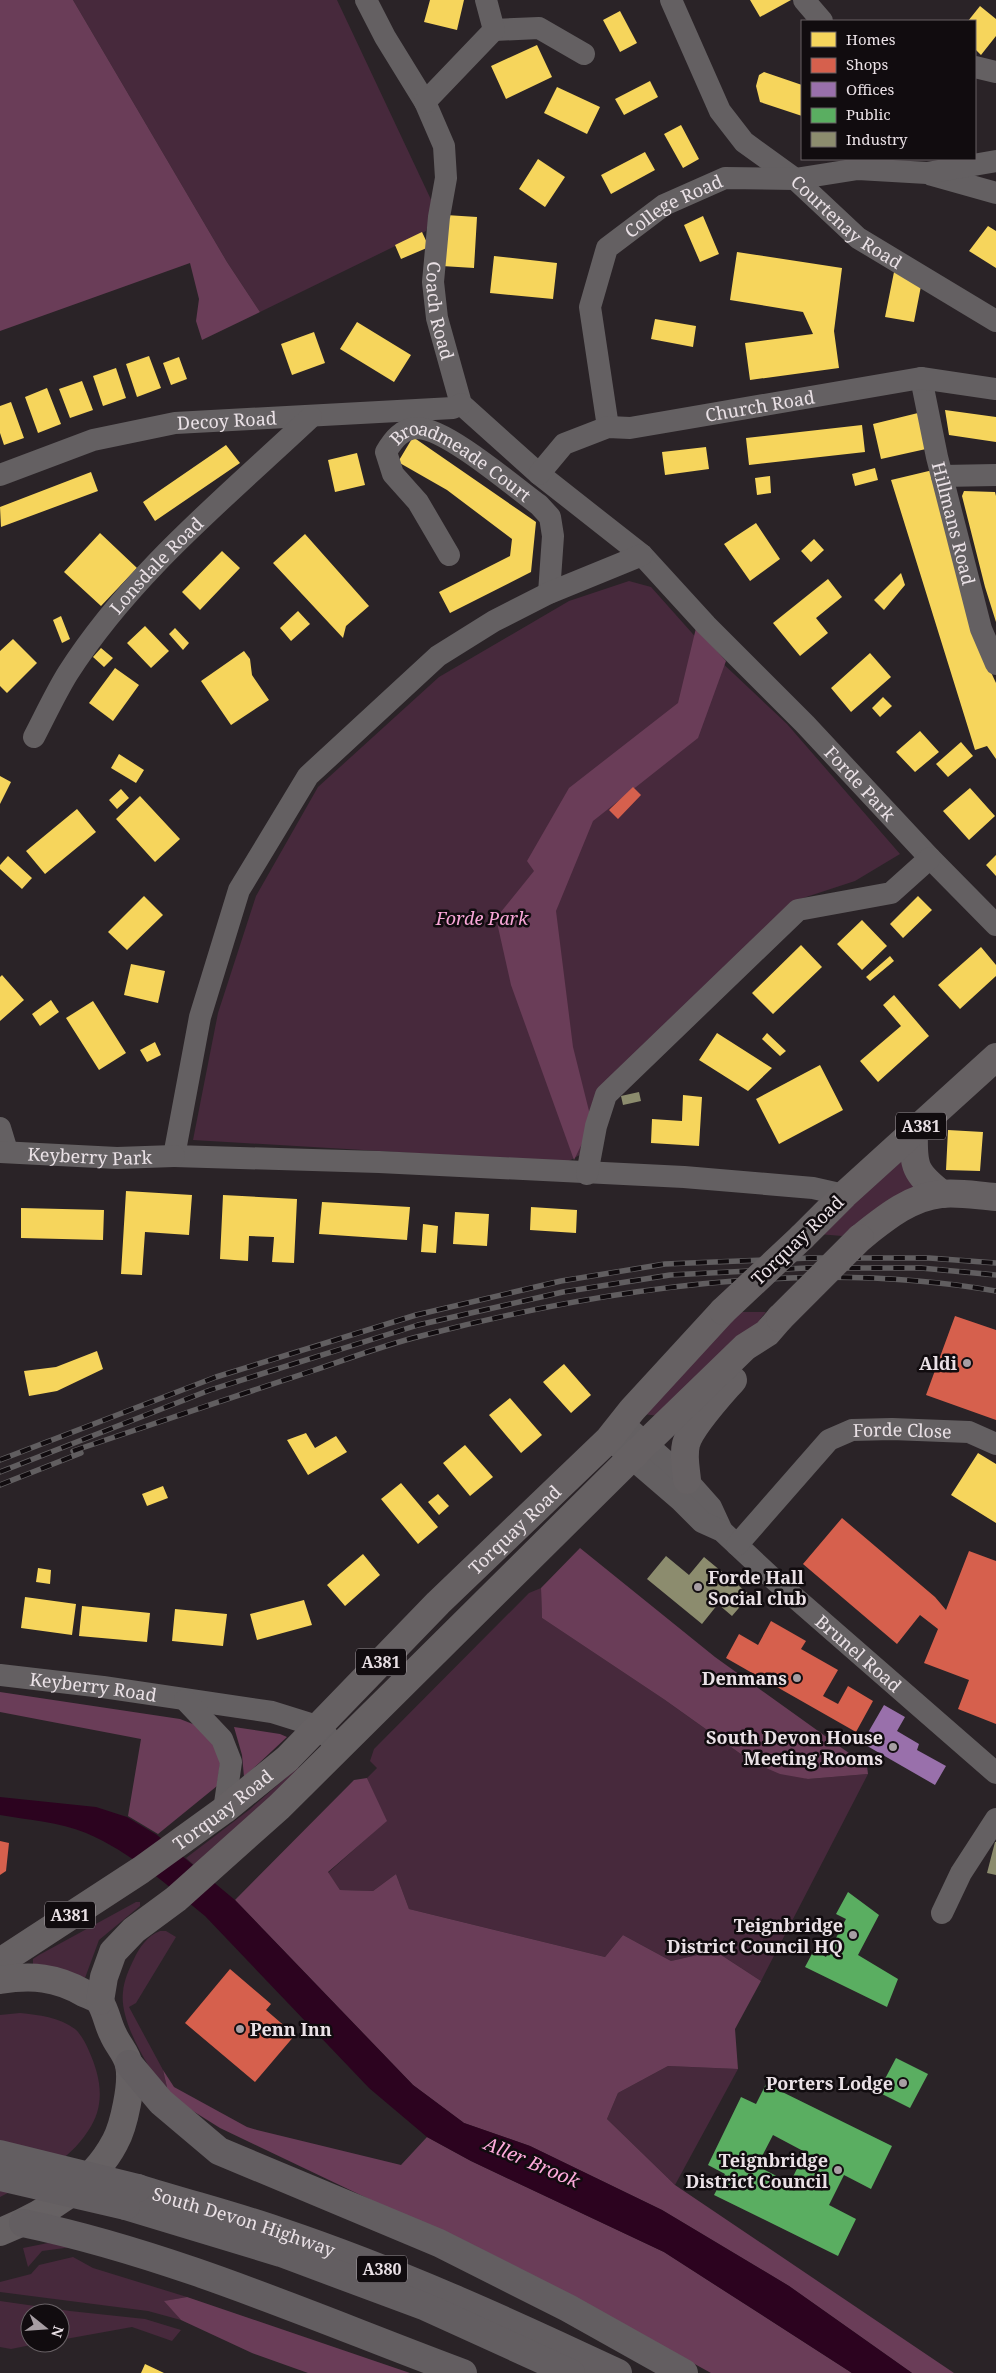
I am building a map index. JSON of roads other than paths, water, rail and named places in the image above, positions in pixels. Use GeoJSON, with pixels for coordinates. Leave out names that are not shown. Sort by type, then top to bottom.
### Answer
{"type":"FeatureCollection","features":[{"type":"Feature","properties":{"kind":"highway","name":"A380"},"geometry":{"type":"LineString","coordinates":[[129,2064],[161,2102],[219,2151],[439,2244],[568,2308],[684,2373]]}},
{"type":"Feature","properties":{"kind":"highway","name":"South Devon Highway"},"geometry":{"type":"LineString","coordinates":[[0,2154],[132,2197],[417,2304],[571,2373]]}},
{"type":"Feature","properties":{"kind":"highway","name":"South Devon Highway"},"geometry":{"type":"LineString","coordinates":[[0,2177],[132,2197],[279,2231],[396,2274],[534,2333],[618,2373]]}},
{"type":"Feature","properties":{"kind":"highway"},"geometry":{"type":"LineString","coordinates":[[12,2228],[123,2247],[209,2277],[463,2373]]}},
{"type":"Feature","properties":{"kind":"main road","name":"Torquay Road"},"geometry":{"type":"LineString","coordinates":[[0,1962],[141,1870],[224,1810],[287,1759],[320,1727],[438,1602],[616,1431],[632,1410],[723,1311],[844,1195],[914,1134],[951,1096],[996,1057]]}},
{"type":"Feature","properties":{"kind":"main road","name":"A381"},"geometry":{"type":"LineString","coordinates":[[914,1134],[913,1160],[922,1179],[942,1194],[996,1197]]}},
{"type":"Feature","properties":{"kind":"main road","name":"Torquay Road"},"geometry":{"type":"LineString","coordinates":[[100,2001],[104,1977],[113,1952],[134,1930],[176,1899],[251,1833],[745,1346],[774,1326],[860,1238],[888,1216],[914,1201],[942,1194]]}},
{"type":"Feature","properties":{"kind":"main road","name":"A381"},"geometry":{"type":"LineString","coordinates":[[688,1480],[684,1462],[686,1444],[692,1432],[716,1399],[752,1361],[774,1326]]}},
{"type":"Feature","properties":{"kind":"main road"},"geometry":{"type":"LineString","coordinates":[[0,1980],[44,1976],[67,1983],[100,2001],[113,2036],[129,2064],[127,2111],[116,2141],[105,2159],[90,2175],[63,2198],[12,2228]]}},
{"type":"Feature","properties":{"kind":"street","name":"Coach Road"},"geometry":{"type":"LineString","coordinates":[[366,0],[385,37],[425,102],[444,146],[446,178],[439,217],[433,282],[437,318],[461,404]]}},
{"type":"Feature","properties":{"kind":"street"},"geometry":{"type":"LineString","coordinates":[[486,0],[494,30]]}},
{"type":"Feature","properties":{"kind":"street"},"geometry":{"type":"LineString","coordinates":[[671,0],[720,111],[744,142],[795,179]]}},
{"type":"Feature","properties":{"kind":"street"},"geometry":{"type":"LineString","coordinates":[[804,0],[821,20]]}},
{"type":"Feature","properties":{"kind":"street"},"geometry":{"type":"LineString","coordinates":[[425,102],[494,30],[539,28],[584,54]]}},
{"type":"Feature","properties":{"kind":"street"},"geometry":{"type":"LineString","coordinates":[[976,67],[996,72]]}},
{"type":"Feature","properties":{"kind":"street","name":"Courtenay Road"},"geometry":{"type":"LineString","coordinates":[[795,179],[858,169],[927,173],[996,161]]}},
{"type":"Feature","properties":{"kind":"street"},"geometry":{"type":"LineString","coordinates":[[927,173],[996,193]]}},
{"type":"Feature","properties":{"kind":"street","name":"College Road"},"geometry":{"type":"LineString","coordinates":[[608,427],[590,307],[607,248],[664,205],[726,178],[795,179]]}},
{"type":"Feature","properties":{"kind":"street","name":"Courtenay Road"},"geometry":{"type":"LineString","coordinates":[[795,179],[858,238],[996,322]]}},
{"type":"Feature","properties":{"kind":"street","name":"Church Road"},"geometry":{"type":"LineString","coordinates":[[539,474],[564,444],[608,427],[630,428],[921,378],[996,389]]}},
{"type":"Feature","properties":{"kind":"street","name":"Hillmans Road"},"geometry":{"type":"LineString","coordinates":[[921,378],[942,476],[981,628],[996,664]]}},
{"type":"Feature","properties":{"kind":"street"},"geometry":{"type":"LineString","coordinates":[[461,404],[539,474],[642,555],[549,594],[494,621],[438,656],[308,776],[239,890],[200,1018],[174,1156],[379,1162],[587,1174],[684,1176],[813,1188],[844,1195]]}},
{"type":"Feature","properties":{"kind":"street","name":"Decoy Road"},"geometry":{"type":"LineString","coordinates":[[0,475],[93,440],[175,423],[453,408],[461,404]]}},
{"type":"Feature","properties":{"kind":"street","name":"Lonsdale Road"},"geometry":{"type":"LineString","coordinates":[[34,738],[68,674],[112,613],[157,562],[311,417]]}},
{"type":"Feature","properties":{"kind":"street","name":"Broadmeade Court"},"geometry":{"type":"LineString","coordinates":[[449,555],[418,502],[393,474],[386,452],[395,438],[405,431],[418,428],[444,436],[538,504],[550,517],[553,536],[549,594]]}},
{"type":"Feature","properties":{"kind":"street"},"geometry":{"type":"LineString","coordinates":[[942,476],[996,475]]}},
{"type":"Feature","properties":{"kind":"street","name":"Forde Park"},"geometry":{"type":"LineString","coordinates":[[642,555],[706,625],[805,724],[930,858],[996,925]]}},
{"type":"Feature","properties":{"kind":"street"},"geometry":{"type":"LineString","coordinates":[[587,1174],[596,1126],[606,1095],[798,910],[891,893],[930,858]]}},
{"type":"Feature","properties":{"kind":"street","name":"Keyberry Park"},"geometry":{"type":"LineString","coordinates":[[0,1128],[3,1151],[117,1158],[174,1156]]}},
{"type":"Feature","properties":{"kind":"street","name":"Forde Close"},"geometry":{"type":"LineString","coordinates":[[730,1538],[829,1440],[852,1430],[892,1428],[969,1432],[996,1444]]}},
{"type":"Feature","properties":{"kind":"street","name":"Brunel Road"},"geometry":{"type":"LineString","coordinates":[[616,1431],[638,1451],[681,1501],[702,1522],[730,1538]]}},
{"type":"Feature","properties":{"kind":"street","name":"Brunel Road"},"geometry":{"type":"LineString","coordinates":[[638,1451],[688,1480],[711,1507],[730,1538],[769,1576],[996,1772]]}},
{"type":"Feature","properties":{"kind":"street","name":"Keyberry Road"},"geometry":{"type":"LineString","coordinates":[[0,1675],[103,1687],[272,1712],[320,1727]]}},
{"type":"Feature","properties":{"kind":"street"},"geometry":{"type":"LineString","coordinates":[[185,1700],[222,1739],[231,1762],[224,1810]]}},
{"type":"Feature","properties":{"kind":"street"},"geometry":{"type":"LineString","coordinates":[[320,1727],[338,1749]]}},
{"type":"Feature","properties":{"kind":"street"},"geometry":{"type":"LineString","coordinates":[[942,1913],[961,1873],[996,1819]]}},
{"type":"Feature","properties":{"kind":"water","name":"Aller Brook"},"geometry":{"type":"Polygon","coordinates":[[[0,1797],[96,1807],[127,1817],[157,1835],[235,1900],[413,2085],[464,2123],[530,2146],[662,2210],[789,2286],[912,2373],[852,2373],[664,2252],[471,2161],[427,2137],[369,2088],[205,1916],[163,1882],[134,1860],[86,1833],[55,1824],[0,1815],[0,1797]]]}},
{"type":"Feature","properties":{"kind":"railway"},"geometry":{"type":"LineString","coordinates":[[0,1460],[216,1377],[416,1315],[561,1281],[665,1264],[810,1258],[929,1258],[996,1263]]}},
{"type":"Feature","properties":{"kind":"railway"},"geometry":{"type":"LineString","coordinates":[[0,1472],[210,1390],[418,1325],[563,1292],[670,1275],[806,1268],[921,1268],[996,1275]]}},
{"type":"Feature","properties":{"kind":"railway"},"geometry":{"type":"LineString","coordinates":[[73,1451],[421,1336],[490,1319],[633,1292],[780,1278],[853,1278],[925,1282],[996,1291]]}},
{"type":"Feature","properties":{"kind":"railway"},"geometry":{"type":"LineString","coordinates":[[0,1485],[81,1453]]}},
{"type":"Feature","properties":{"kind":"place","name":"Aldi"},"geometry":{"type":"Point","coordinates":[967,1363]}},
{"type":"Feature","properties":{"kind":"place","name":"Forde Hall Social club"},"geometry":{"type":"Point","coordinates":[698,1587]}},
{"type":"Feature","properties":{"kind":"place","name":"Denmans"},"geometry":{"type":"Point","coordinates":[797,1678]}},
{"type":"Feature","properties":{"kind":"place","name":"South Devon House Meeting Rooms"},"geometry":{"type":"Point","coordinates":[893,1747]}},
{"type":"Feature","properties":{"kind":"place","name":"Teignbridge District Council HQ"},"geometry":{"type":"Point","coordinates":[853,1935]}},
{"type":"Feature","properties":{"kind":"place","name":"Penn Inn"},"geometry":{"type":"Point","coordinates":[240,2029]}},
{"type":"Feature","properties":{"kind":"place","name":"Porters Lodge"},"geometry":{"type":"Point","coordinates":[903,2083]}},
{"type":"Feature","properties":{"kind":"place","name":"Teignbridge District Council"},"geometry":{"type":"Point","coordinates":[838,2170]}}]}
